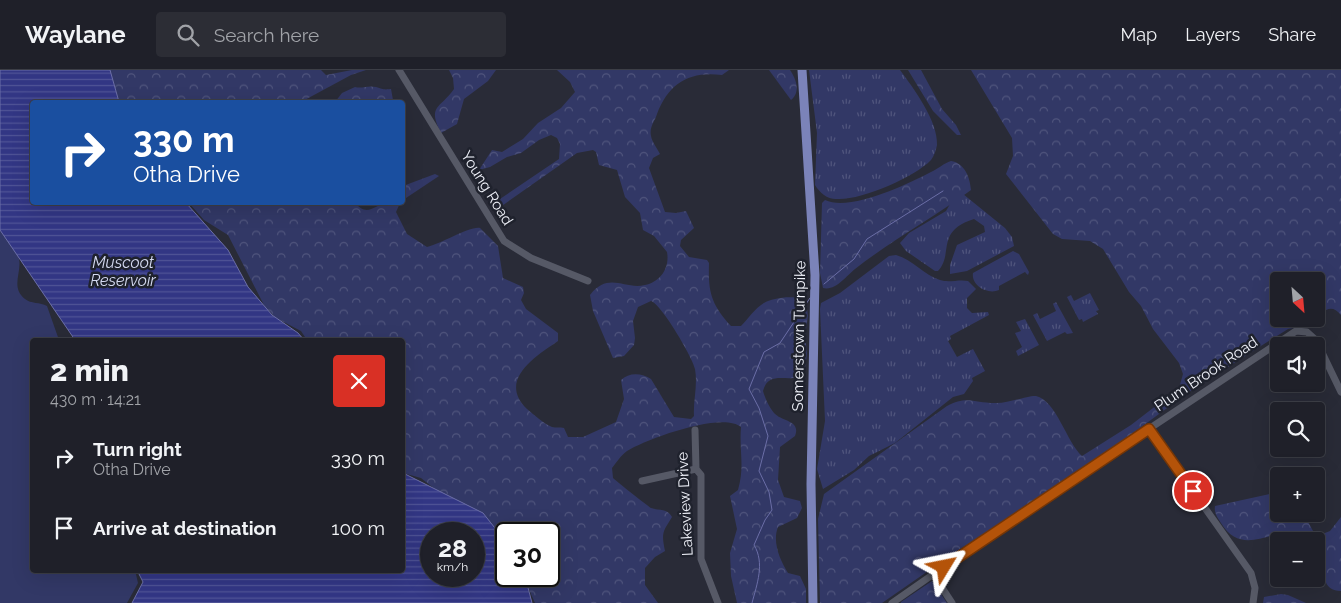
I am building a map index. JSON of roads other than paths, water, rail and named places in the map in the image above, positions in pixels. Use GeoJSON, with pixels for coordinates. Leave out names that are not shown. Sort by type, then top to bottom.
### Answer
{"type":"FeatureCollection","features":[{"type":"Feature","properties":{"kind":"main road","name":"Somerstown Turnpike"},"geometry":{"type":"LineString","coordinates":[[802,70],[815,276],[811,518],[812,603]]}},
{"type":"Feature","properties":{"kind":"street","name":"Young Road"},"geometry":{"type":"LineString","coordinates":[[399,70],[504,241],[531,258],[588,281]]}},
{"type":"Feature","properties":{"kind":"street","name":"Plum Brook Road"},"geometry":{"type":"LineString","coordinates":[[892,603],[1296,331],[1307,332],[1316,340],[1341,392]]}},
{"type":"Feature","properties":{"kind":"street"},"geometry":{"type":"LineString","coordinates":[[1149,429],[1251,573],[1255,588],[1253,603]]}},
{"type":"Feature","properties":{"kind":"street","name":"Lakeview Drive"},"geometry":{"type":"LineString","coordinates":[[695,430],[696,469],[700,476],[700,560],[718,603]]}},
{"type":"Feature","properties":{"kind":"street"},"geometry":{"type":"LineString","coordinates":[[642,481],[696,469]]}},
{"type":"Feature","properties":{"kind":"street"},"geometry":{"type":"LineString","coordinates":[[933,574],[952,603]]}},
{"type":"Feature","properties":{"kind":"water","name":"Muscoot Reservoir"},"geometry":{"type":"Polygon","coordinates":[[[0,70],[110,70],[118,100],[30,100],[30,205],[188,205],[228,250],[248,287],[272,315],[302,338],[74,338],[0,230],[0,70]]]}},
{"type":"Feature","properties":{"kind":"water"},"geometry":{"type":"Polygon","coordinates":[[[405,474],[483,513],[495,528],[495,587],[528,587],[532,603],[132,603],[143,582],[138,573],[405,573],[405,474]]]}},
{"type":"Feature","properties":{"kind":"waterway"},"geometry":{"type":"LineString","coordinates":[[824,284],[854,259],[867,239],[943,191]]}},
{"type":"Feature","properties":{"kind":"waterway"},"geometry":{"type":"LineString","coordinates":[[752,603],[760,566],[754,545],[765,520],[772,510],[769,492],[759,471],[768,436],[759,408],[749,389],[764,352],[780,343],[810,298]]}}]}
